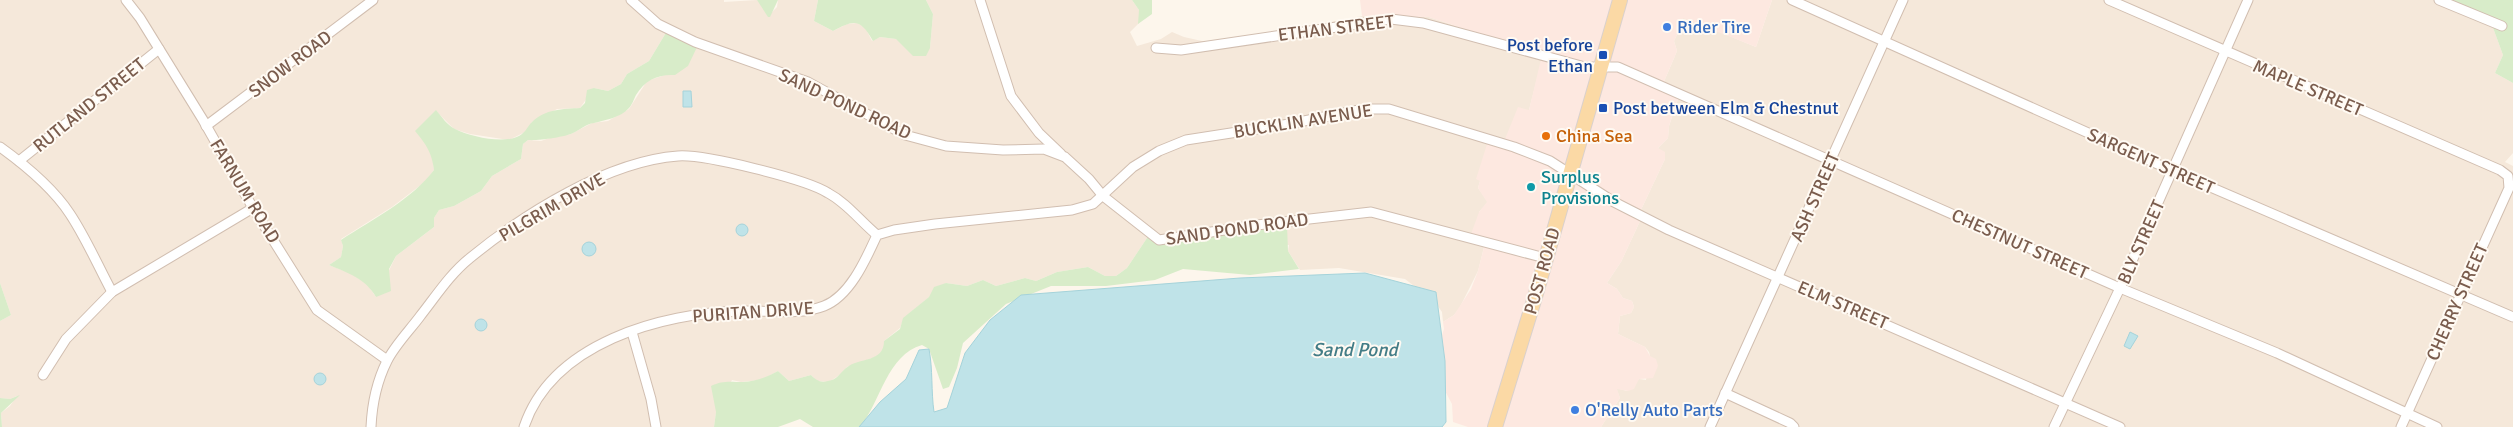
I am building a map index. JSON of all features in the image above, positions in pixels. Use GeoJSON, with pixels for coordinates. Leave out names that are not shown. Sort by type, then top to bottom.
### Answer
{"type":"FeatureCollection","features":[{"type":"Feature","properties":{"kind":"main road","name":"POST ROAD"},"geometry":{"type":"LineString","coordinates":[[1495,427],[1571,174],[1620,0]]}},
{"type":"Feature","properties":{"kind":"street","name":"FARNUM ROAD"},"geometry":{"type":"LineString","coordinates":[[126,0],[159,49],[253,208],[317,310],[387,360]]}},
{"type":"Feature","properties":{"kind":"street","name":"SNOW ROAD"},"geometry":{"type":"LineString","coordinates":[[206,126],[373,0]]}},
{"type":"Feature","properties":{"kind":"street","name":"SAND POND ROAD"},"geometry":{"type":"LineString","coordinates":[[631,0],[658,24],[695,42],[808,82],[905,135],[946,146],[1003,150],[1044,149],[1065,157],[1103,196],[1159,240],[1326,215],[1371,212],[1545,258]]}},
{"type":"Feature","properties":{"kind":"street"},"geometry":{"type":"LineString","coordinates":[[980,0],[1011,96],[1039,133],[1065,157]]}},
{"type":"Feature","properties":{"kind":"street","name":"SARGENT STREET"},"geometry":{"type":"LineString","coordinates":[[1792,0],[2173,171],[2513,317]]}},
{"type":"Feature","properties":{"kind":"street","name":"ASH STREET"},"geometry":{"type":"LineString","coordinates":[[1710,427],[1832,162],[1903,0]]}},
{"type":"Feature","properties":{"kind":"street","name":"MAPLE STREET"},"geometry":{"type":"LineString","coordinates":[[2109,0],[2490,166],[2508,176]]}},
{"type":"Feature","properties":{"kind":"street","name":"BLY STREET"},"geometry":{"type":"LineString","coordinates":[[2054,427],[2120,288],[2248,0]]}},
{"type":"Feature","properties":{"kind":"street"},"geometry":{"type":"LineString","coordinates":[[2439,0],[2502,26]]}},
{"type":"Feature","properties":{"kind":"street","name":"ETHAN STREET"},"geometry":{"type":"LineString","coordinates":[[1156,48],[1181,50],[1391,19],[1423,23],[1585,67],[1601,67]]}},
{"type":"Feature","properties":{"kind":"street","name":"RUTLAND STREET"},"geometry":{"type":"LineString","coordinates":[[19,161],[159,49]]}},
{"type":"Feature","properties":{"kind":"street","name":"CHESTNUT STREET"},"geometry":{"type":"LineString","coordinates":[[1601,67],[1622,68],[2120,288],[2277,354],[2437,427]]}},
{"type":"Feature","properties":{"kind":"street","name":"BUCKLIN AVENUE"},"geometry":{"type":"LineString","coordinates":[[1103,196],[1134,167],[1159,151],[1186,140],[1288,124],[1364,109],[1389,110],[1411,115],[1514,147],[1550,161],[1571,174]]}},
{"type":"Feature","properties":{"kind":"street"},"geometry":{"type":"LineString","coordinates":[[0,147],[19,161],[48,188],[69,212],[112,292]]}},
{"type":"Feature","properties":{"kind":"street","name":"PILGRIM DRIVE"},"geometry":{"type":"LineString","coordinates":[[371,427],[372,407],[387,360],[440,289],[469,259],[544,208],[590,181],[634,163],[680,156],[724,163],[778,175],[827,192],[844,203],[877,235]]}},
{"type":"Feature","properties":{"kind":"street","name":"ELM STREET"},"geometry":{"type":"LineString","coordinates":[[1571,174],[1634,213],[2120,427]]}},
{"type":"Feature","properties":{"kind":"street","name":"CHERRY STREET"},"geometry":{"type":"LineString","coordinates":[[2401,427],[2509,188],[2508,176]]}},
{"type":"Feature","properties":{"kind":"street"},"geometry":{"type":"LineString","coordinates":[[877,235],[894,230],[935,224],[1072,210],[1093,204],[1103,196]]}},
{"type":"Feature","properties":{"kind":"street"},"geometry":{"type":"LineString","coordinates":[[44,375],[66,339],[112,292],[253,208]]}},
{"type":"Feature","properties":{"kind":"street","name":"PURITAN DRIVE"},"geometry":{"type":"LineString","coordinates":[[524,427],[544,387],[570,361],[611,339],[649,326],[692,316],[740,311],[801,312],[825,306],[843,294],[868,255],[877,235]]}},
{"type":"Feature","properties":{"kind":"street"},"geometry":{"type":"LineString","coordinates":[[632,332],[651,399],[656,427]]}},
{"type":"Feature","properties":{"kind":"street"},"geometry":{"type":"LineString","coordinates":[[1725,393],[1790,423],[1794,427]]}},
{"type":"Feature","properties":{"kind":"shaded area"},"geometry":{"type":"Polygon","coordinates":[[[0,0],[724,0],[724,2],[757,0],[772,12],[777,7],[778,0],[818,0],[814,21],[833,31],[847,24],[857,23],[865,27],[872,41],[880,37],[930,48],[933,14],[926,0],[1132,0],[1139,10],[1139,23],[1130,32],[1137,46],[1161,39],[1172,32],[1184,37],[1211,43],[1221,49],[1295,39],[1304,27],[1362,16],[1429,17],[1543,55],[1529,110],[1503,144],[1480,181],[1478,188],[1488,202],[1479,212],[1484,247],[1478,271],[1460,307],[1454,315],[1443,322],[1442,312],[1435,302],[1405,279],[1339,268],[1300,270],[1288,251],[1289,245],[1159,241],[1149,235],[1127,268],[1116,276],[1105,276],[1088,267],[1057,272],[1036,281],[1025,278],[996,286],[983,280],[967,286],[946,283],[904,318],[900,328],[884,341],[884,349],[878,356],[847,367],[841,374],[829,382],[817,381],[811,375],[789,381],[778,371],[761,380],[741,382],[732,380],[716,412],[714,427],[2,427],[1,413],[10,406],[17,396],[10,399],[0,398],[0,321],[11,315],[0,283],[0,0]],[[667,31],[649,61],[627,74],[621,84],[608,91],[594,88],[580,108],[557,109],[532,122],[527,131],[509,140],[470,134],[454,129],[436,111],[416,131],[433,157],[434,170],[426,181],[392,207],[341,239],[343,246],[341,257],[329,265],[352,274],[367,284],[376,297],[396,256],[434,227],[434,218],[439,210],[454,206],[481,191],[492,176],[521,159],[523,144],[528,140],[541,141],[555,136],[571,134],[592,123],[608,121],[629,109],[647,81],[665,75],[675,75],[667,31]]]}},
{"type":"Feature","properties":{"kind":"shaded area"},"geometry":{"type":"Polygon","coordinates":[[[1360,0],[1772,0],[1756,47],[1683,18],[1674,41],[1677,51],[1663,84],[1680,92],[1669,126],[1668,138],[1658,148],[1665,152],[1665,159],[1639,214],[1641,219],[1621,262],[1607,283],[1617,289],[1623,298],[1632,301],[1634,307],[1631,313],[1620,316],[1618,334],[1645,347],[1650,356],[1656,359],[1658,366],[1653,378],[1639,379],[1634,389],[1628,391],[1617,389],[1620,398],[1601,427],[1468,427],[1453,422],[1452,404],[1443,387],[1439,344],[1444,329],[1443,322],[1454,315],[1471,289],[1484,247],[1483,243],[1470,237],[1479,212],[1487,202],[1478,188],[1480,181],[1476,179],[1488,141],[1503,144],[1518,107],[1529,110],[1542,55],[1429,17],[1362,16],[1360,0]]]}},
{"type":"Feature","properties":{"kind":"shaded area"},"geometry":{"type":"Polygon","coordinates":[[[1772,0],[2435,0],[2492,25],[2503,55],[2495,73],[2513,83],[2513,153],[2505,162],[2513,166],[2513,427],[1601,427],[1620,398],[1616,388],[1627,391],[1639,379],[1646,380],[1649,352],[1645,347],[1618,334],[1620,316],[1631,313],[1634,307],[1632,301],[1623,298],[1617,289],[1607,283],[1621,262],[1641,219],[1639,214],[1665,159],[1658,148],[1668,138],[1669,126],[1680,93],[1663,84],[1677,51],[1674,41],[1683,22],[1683,17],[1756,47],[1772,0]]]}},
{"type":"Feature","properties":{"kind":"green space"},"geometry":{"type":"Polygon","coordinates":[[[757,0],[778,0],[770,17],[768,17],[757,0]]]}},
{"type":"Feature","properties":{"kind":"green space"},"geometry":{"type":"Polygon","coordinates":[[[818,0],[926,0],[933,14],[930,48],[926,56],[913,56],[896,39],[880,37],[873,41],[864,28],[856,23],[851,23],[833,31],[814,21],[818,0]]]}},
{"type":"Feature","properties":{"kind":"green space"},"geometry":{"type":"Polygon","coordinates":[[[1132,0],[1152,0],[1152,14],[1138,24],[1139,10],[1132,0]]]}},
{"type":"Feature","properties":{"kind":"green space"},"geometry":{"type":"Polygon","coordinates":[[[2435,0],[2513,0],[2513,83],[2495,73],[2503,55],[2492,25],[2435,0]]]}},
{"type":"Feature","properties":{"kind":"green space"},"geometry":{"type":"Polygon","coordinates":[[[667,31],[698,45],[688,66],[675,75],[652,79],[636,95],[629,108],[617,116],[588,125],[564,136],[528,140],[523,144],[521,159],[492,176],[481,191],[454,206],[439,210],[434,218],[434,227],[396,256],[389,269],[391,291],[376,297],[367,285],[329,265],[341,257],[343,246],[341,240],[403,200],[425,181],[434,170],[428,149],[415,131],[436,110],[450,126],[462,132],[478,137],[496,139],[519,136],[532,122],[543,114],[554,110],[580,108],[585,103],[587,90],[594,88],[608,91],[621,84],[627,74],[649,61],[667,31]]]}},
{"type":"Feature","properties":{"kind":"green space"},"geometry":{"type":"Polygon","coordinates":[[[1287,225],[1288,251],[1299,269],[1250,275],[1183,269],[1155,280],[1106,286],[1051,286],[1006,304],[963,343],[957,368],[949,387],[943,389],[929,349],[922,345],[910,350],[900,358],[860,427],[813,427],[800,419],[778,427],[714,427],[716,412],[711,386],[723,382],[752,381],[778,371],[789,381],[811,375],[816,380],[825,382],[834,379],[851,365],[870,359],[880,353],[884,341],[900,329],[903,318],[929,297],[934,287],[946,283],[967,286],[983,280],[996,286],[1025,278],[1036,281],[1057,272],[1088,267],[1105,276],[1116,276],[1127,268],[1149,235],[1159,241],[1287,225]]]}},
{"type":"Feature","properties":{"kind":"green space"},"geometry":{"type":"Polygon","coordinates":[[[0,283],[11,315],[0,321],[0,283]]]}},
{"type":"Feature","properties":{"kind":"green space"},"geometry":{"type":"Polygon","coordinates":[[[20,395],[1,413],[2,427],[0,427],[0,398],[10,399],[20,395]]]}},
{"type":"Feature","properties":{"kind":"water"},"geometry":{"type":"Polygon","coordinates":[[[683,91],[691,91],[692,107],[683,107],[683,91]]]}},
{"type":"Feature","properties":{"kind":"water"},"geometry":{"type":"Polygon","coordinates":[[[740,224],[744,224],[748,230],[744,236],[740,236],[736,232],[736,228],[740,224]]]}},
{"type":"Feature","properties":{"kind":"water"},"geometry":{"type":"Polygon","coordinates":[[[586,242],[592,242],[596,249],[592,256],[586,256],[582,252],[582,246],[586,242]]]}},
{"type":"Feature","properties":{"kind":"water","name":"Sand Pond"},"geometry":{"type":"Polygon","coordinates":[[[1365,273],[1436,292],[1445,361],[1446,422],[1442,427],[859,427],[880,402],[906,379],[919,350],[929,349],[934,412],[947,408],[965,353],[990,320],[1021,295],[1240,278],[1365,273]]]}},
{"type":"Feature","properties":{"kind":"water"},"geometry":{"type":"Polygon","coordinates":[[[479,319],[483,319],[487,325],[483,331],[479,331],[475,327],[475,323],[479,319]]]}},
{"type":"Feature","properties":{"kind":"water"},"geometry":{"type":"Polygon","coordinates":[[[2130,332],[2138,336],[2130,349],[2124,346],[2130,332]]]}},
{"type":"Feature","properties":{"kind":"water"},"geometry":{"type":"Polygon","coordinates":[[[318,373],[322,373],[326,379],[322,385],[318,385],[314,381],[314,377],[318,373]]]}},
{"type":"Feature","properties":{"kind":"place","name":"Rider Tire"},"geometry":{"type":"Point","coordinates":[1667,27]}},
{"type":"Feature","properties":{"kind":"place","name":"Post before Ethan"},"geometry":{"type":"Point","coordinates":[1603,55]}},
{"type":"Feature","properties":{"kind":"place","name":"Post between Elm & Chestnut"},"geometry":{"type":"Point","coordinates":[1603,108]}},
{"type":"Feature","properties":{"kind":"place","name":"China Sea"},"geometry":{"type":"Point","coordinates":[1546,136]}},
{"type":"Feature","properties":{"kind":"place","name":"Surplus Provisions"},"geometry":{"type":"Point","coordinates":[1531,187]}},
{"type":"Feature","properties":{"kind":"place","name":"O'Relly Auto Parts"},"geometry":{"type":"Point","coordinates":[1575,410]}}]}
